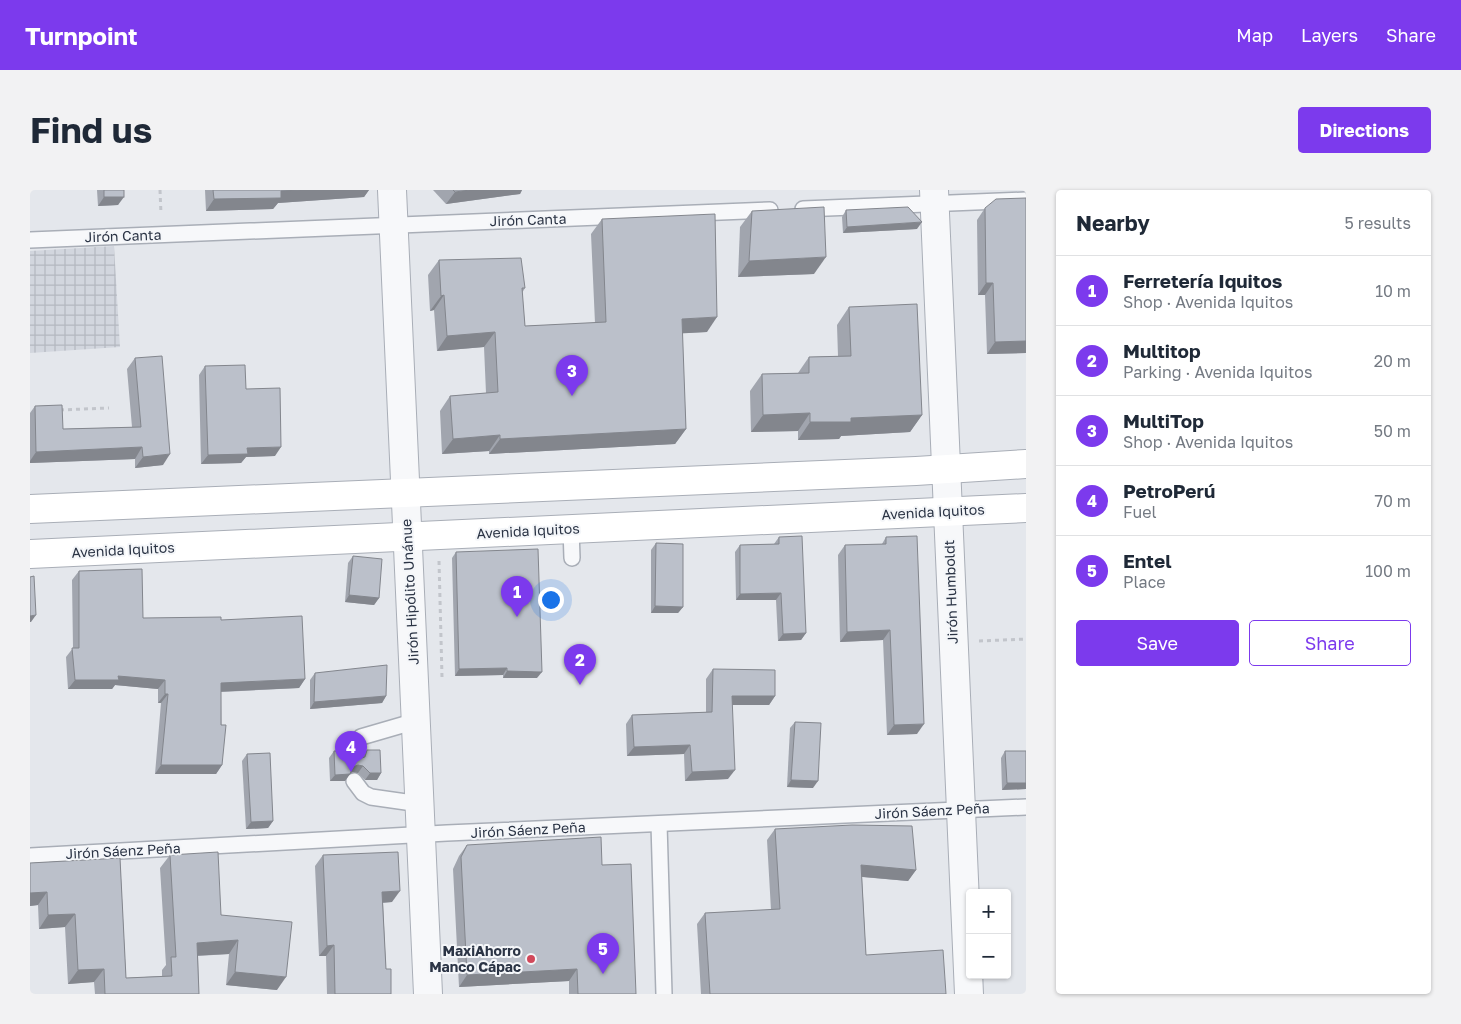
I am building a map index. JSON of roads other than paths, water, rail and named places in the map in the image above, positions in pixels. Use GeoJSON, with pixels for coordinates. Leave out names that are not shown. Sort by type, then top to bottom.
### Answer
{"type":"FeatureCollection","features":[{"type":"Feature","properties":{"kind":"main road"},"geometry":{"type":"LineString","coordinates":[[30,509],[946,470],[1026,464]]}},
{"type":"Feature","properties":{"kind":"main road","name":"Avenida Iquitos"},"geometry":{"type":"LineString","coordinates":[[30,554],[1026,508]]}},
{"type":"Feature","properties":{"kind":"street","name":"Jirón Hipólito Unánue"},"geometry":{"type":"LineString","coordinates":[[392,190],[428,994]]}},
{"type":"Feature","properties":{"kind":"street","name":"Jirón Humboldt"},"geometry":{"type":"LineString","coordinates":[[934,197],[969,994]]}},
{"type":"Feature","properties":{"kind":"lane","name":"Jirón Canta"},"geometry":{"type":"LineString","coordinates":[[30,240],[393,226],[934,197],[1026,200]]}},
{"type":"Feature","properties":{"kind":"lane"},"geometry":{"type":"LineString","coordinates":[[571,529],[572,558]]}},
{"type":"Feature","properties":{"kind":"lane"},"geometry":{"type":"LineString","coordinates":[[353,757],[354,746],[361,737],[416,721]]}},
{"type":"Feature","properties":{"kind":"lane"},"geometry":{"type":"LineString","coordinates":[[354,781],[363,792],[371,797],[420,804]]}},
{"type":"Feature","properties":{"kind":"lane","name":"Jirón Sáenz Peña"},"geometry":{"type":"LineString","coordinates":[[30,856],[421,835],[582,820],[659,824],[1026,807]]}},
{"type":"Feature","properties":{"kind":"lane"},"geometry":{"type":"LineString","coordinates":[[659,824],[664,994]]}},
{"type":"Feature","properties":{"kind":"place","name":"MultiTop"},"geometry":{"type":"Point","coordinates":[572,396]}},
{"type":"Feature","properties":{"kind":"place","name":"Ferretería Iquitos"},"geometry":{"type":"Point","coordinates":[517,617]}},
{"type":"Feature","properties":{"kind":"place","name":"Multitop"},"geometry":{"type":"Point","coordinates":[580,685]}},
{"type":"Feature","properties":{"kind":"place","name":"PetroPerú"},"geometry":{"type":"Point","coordinates":[351,772]}},
{"type":"Feature","properties":{"kind":"place","name":"MaxiAhorro Manco Cápac"},"geometry":{"type":"Point","coordinates":[531,959]}},
{"type":"Feature","properties":{"kind":"place","name":"Entel"},"geometry":{"type":"Point","coordinates":[603,974]}}]}
